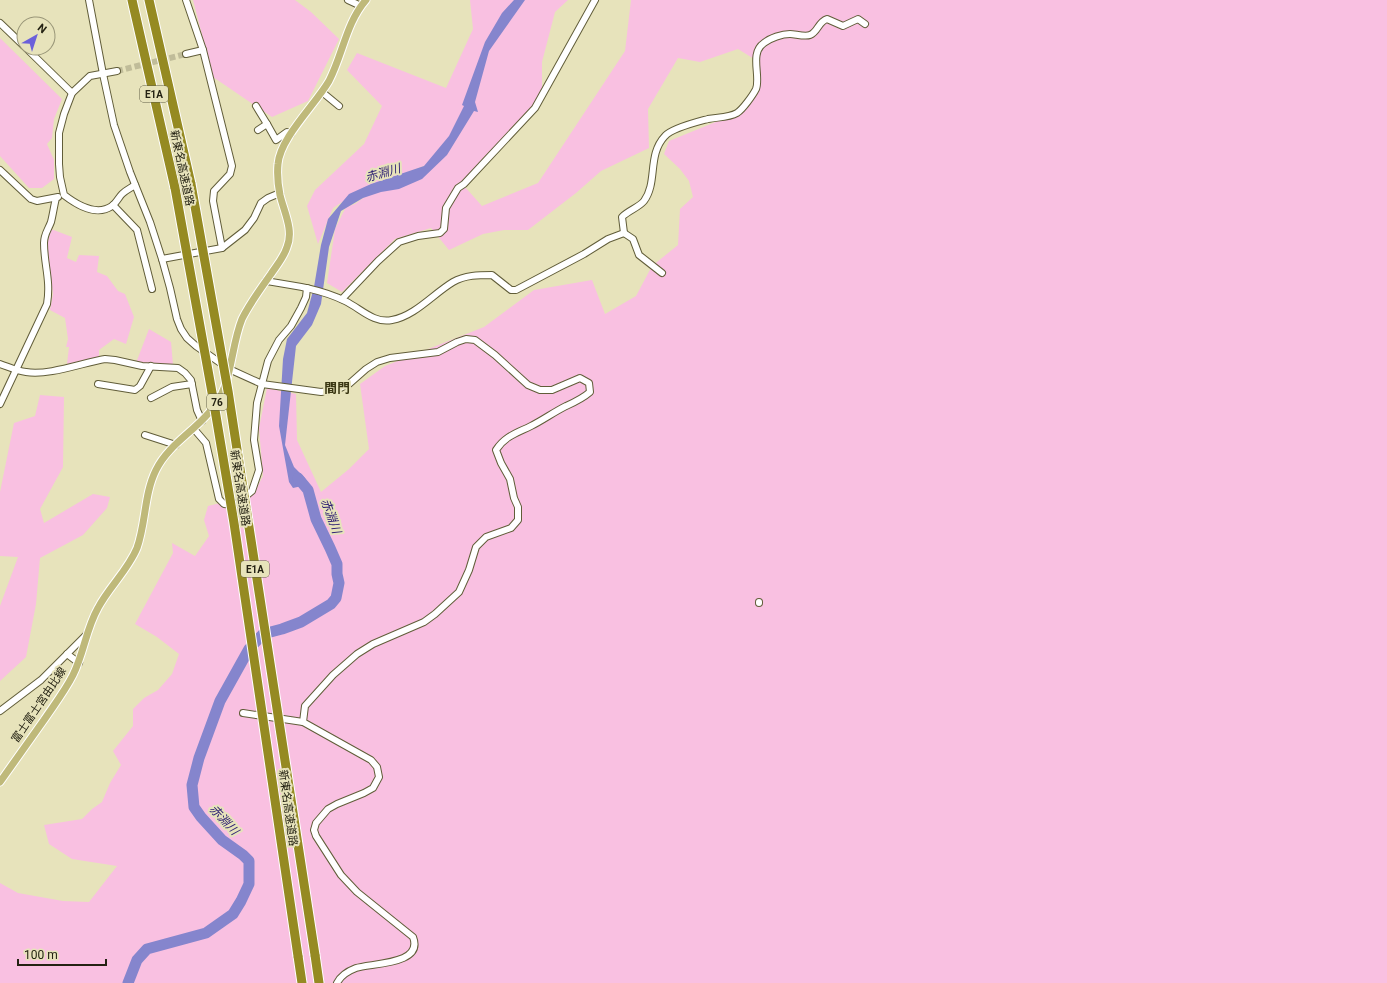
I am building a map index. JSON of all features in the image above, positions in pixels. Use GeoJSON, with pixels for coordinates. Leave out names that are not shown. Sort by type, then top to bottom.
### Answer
{"type":"FeatureCollection","features":[{"type":"Feature","properties":{"kind":"highway","name":"新東名高速道路"},"geometry":{"type":"LineString","coordinates":[[132,0],[175,188],[213,398],[234,523],[302,983]]}},
{"type":"Feature","properties":{"kind":"highway","name":"新東名高速道路"},"geometry":{"type":"LineString","coordinates":[[149,0],[191,184],[228,391],[319,983]]}},
{"type":"Feature","properties":{"kind":"main road","name":"富士富士宮由比線"},"geometry":{"type":"LineString","coordinates":[[0,782],[62,694],[79,663],[87,634],[97,608],[131,560],[140,538],[153,476],[163,459],[202,421],[216,404],[224,389],[232,352],[242,319],[282,258],[290,241],[289,229],[280,193],[278,173],[279,156],[284,143],[322,92],[332,74],[352,21],[364,3]]}},
{"type":"Feature","properties":{"kind":"street"},"geometry":{"type":"LineString","coordinates":[[89,0],[114,125],[150,222],[162,259],[177,319],[187,338],[196,346],[229,369],[262,384],[298,390],[321,392],[336,390],[349,384],[366,368],[377,362],[390,358],[438,352],[466,339],[475,340],[495,355],[528,385],[540,390],[552,390],[580,378],[589,383],[590,392],[582,399],[507,437],[496,450],[510,479],[514,498],[518,507],[518,520],[511,528],[486,537],[476,547],[469,570],[459,592],[424,622],[373,644],[357,654],[333,675],[305,706],[303,722]]}},
{"type":"Feature","properties":{"kind":"street"},"geometry":{"type":"LineString","coordinates":[[186,0],[203,50],[232,166],[230,174],[214,191],[213,200],[222,248]]}},
{"type":"Feature","properties":{"kind":"street"},"geometry":{"type":"LineString","coordinates":[[348,0],[364,3]]}},
{"type":"Feature","properties":{"kind":"street"},"geometry":{"type":"LineString","coordinates":[[342,299],[378,261],[399,242],[418,236],[440,232],[444,229],[446,208],[458,188],[470,178],[535,108],[595,0]]}},
{"type":"Feature","properties":{"kind":"street"},"geometry":{"type":"LineString","coordinates":[[662,273],[639,255],[633,240],[624,233],[622,217],[644,201],[649,191],[657,147],[666,134],[706,120],[730,116],[738,112],[756,88],[755,62],[763,43],[788,34],[809,36],[820,22],[827,19],[843,26],[848,25],[858,19],[865,24]]}},
{"type":"Feature","properties":{"kind":"street"},"geometry":{"type":"LineString","coordinates":[[0,22],[16,38]]}},
{"type":"Feature","properties":{"kind":"street"},"geometry":{"type":"LineString","coordinates":[[186,54],[203,50]]}},
{"type":"Feature","properties":{"kind":"street"},"geometry":{"type":"LineString","coordinates":[[34,56],[72,93]]}},
{"type":"Feature","properties":{"kind":"street"},"geometry":{"type":"LineString","coordinates":[[118,71],[90,76],[72,93],[59,133],[59,164],[64,195],[76,204],[90,210],[104,210],[113,205],[122,194],[135,185]]}},
{"type":"Feature","properties":{"kind":"street"},"geometry":{"type":"LineString","coordinates":[[322,92],[339,106]]}},
{"type":"Feature","properties":{"kind":"street"},"geometry":{"type":"LineString","coordinates":[[256,106],[276,140],[287,132],[291,134]]}},
{"type":"Feature","properties":{"kind":"street"},"geometry":{"type":"LineString","coordinates":[[258,130],[267,124]]}},
{"type":"Feature","properties":{"kind":"street"},"geometry":{"type":"LineString","coordinates":[[0,170],[31,199],[37,201],[64,195]]}},
{"type":"Feature","properties":{"kind":"street"},"geometry":{"type":"LineString","coordinates":[[162,259],[222,248],[245,230],[254,218],[262,203],[268,198],[280,193]]}},
{"type":"Feature","properties":{"kind":"street"},"geometry":{"type":"LineString","coordinates":[[0,404],[47,304],[49,282],[44,243],[45,234],[50,224],[56,198]]}},
{"type":"Feature","properties":{"kind":"street"},"geometry":{"type":"LineString","coordinates":[[113,205],[137,230],[152,289]]}},
{"type":"Feature","properties":{"kind":"street"},"geometry":{"type":"LineString","coordinates":[[266,281],[309,289],[342,299],[369,316],[390,321],[411,313],[454,281],[469,277],[492,275],[512,290],[516,290],[584,254],[608,239],[624,233]]}},
{"type":"Feature","properties":{"kind":"street"},"geometry":{"type":"LineString","coordinates":[[194,429],[206,443],[219,499],[224,504],[235,505],[252,491],[259,470],[254,440],[257,403],[268,361],[279,340],[291,326],[306,298],[309,289]]}},
{"type":"Feature","properties":{"kind":"street"},"geometry":{"type":"LineString","coordinates":[[0,364],[28,373],[44,372],[105,359],[142,366],[178,368],[185,373],[192,384],[197,410],[202,421]]}},
{"type":"Feature","properties":{"kind":"street"},"geometry":{"type":"LineString","coordinates":[[98,384],[135,390],[140,386],[151,366]]}},
{"type":"Feature","properties":{"kind":"street"},"geometry":{"type":"LineString","coordinates":[[151,398],[171,386],[192,384]]}},
{"type":"Feature","properties":{"kind":"street"},"geometry":{"type":"LineString","coordinates":[[146,435],[176,445]]}},
{"type":"Feature","properties":{"kind":"street"},"geometry":{"type":"LineString","coordinates":[[0,711],[41,680],[87,634]]}},
{"type":"Feature","properties":{"kind":"street"},"geometry":{"type":"LineString","coordinates":[[67,654],[79,663]]}},
{"type":"Feature","properties":{"kind":"street"},"geometry":{"type":"LineString","coordinates":[[243,713],[303,722],[371,760],[377,767],[379,777],[373,788],[328,809],[316,823],[314,830],[322,848],[341,875],[357,892],[413,937],[415,943],[414,948],[408,956],[398,961],[357,968],[345,973],[337,983]]}},
{"type":"Feature","properties":{"kind":"shaded area"},"geometry":{"type":"Polygon","coordinates":[[[193,0],[295,0],[311,12],[339,39],[308,101],[272,117],[213,77],[193,0]]]}},
{"type":"Feature","properties":{"kind":"shaded area"},"geometry":{"type":"Polygon","coordinates":[[[470,0],[568,0],[555,12],[542,62],[542,88],[532,107],[509,134],[483,158],[465,187],[482,206],[538,183],[625,51],[631,0],[1387,0],[1387,983],[0,983],[0,883],[18,893],[63,901],[89,902],[117,866],[72,859],[49,844],[44,825],[82,819],[102,802],[110,783],[121,765],[113,751],[133,726],[133,709],[144,698],[158,690],[172,674],[179,654],[157,637],[135,624],[173,553],[172,543],[195,556],[209,536],[204,520],[208,506],[253,495],[263,476],[259,428],[267,388],[296,394],[297,440],[321,492],[349,469],[369,449],[360,384],[385,366],[484,327],[534,290],[592,280],[605,314],[636,296],[652,266],[678,245],[680,209],[693,197],[689,181],[680,169],[664,154],[669,141],[745,110],[758,93],[759,62],[738,49],[700,62],[678,58],[648,109],[649,148],[601,171],[576,193],[528,230],[504,230],[483,234],[449,250],[431,228],[395,239],[342,292],[327,283],[335,229],[346,207],[355,204],[366,196],[429,164],[359,191],[333,208],[318,244],[307,206],[315,190],[364,144],[382,106],[347,70],[357,53],[446,88],[473,29],[470,0]]]}},
{"type":"Feature","properties":{"kind":"shaded area"},"geometry":{"type":"Polygon","coordinates":[[[0,38],[16,54],[16,56],[18,56],[62,99],[54,119],[52,138],[47,144],[54,160],[54,179],[42,188],[29,188],[0,156],[0,38]]]}},
{"type":"Feature","properties":{"kind":"shaded area"},"geometry":{"type":"Polygon","coordinates":[[[51,229],[72,237],[67,258],[76,262],[79,255],[99,256],[97,272],[107,276],[118,291],[125,294],[134,317],[126,344],[114,339],[99,350],[99,358],[67,364],[69,347],[66,347],[68,339],[65,318],[50,310],[53,294],[47,246],[51,229]]]}},
{"type":"Feature","properties":{"kind":"shaded area"},"geometry":{"type":"Polygon","coordinates":[[[149,329],[171,342],[173,365],[136,363],[149,329]]]}},
{"type":"Feature","properties":{"kind":"shaded area"},"geometry":{"type":"Polygon","coordinates":[[[40,395],[64,397],[63,467],[40,509],[44,523],[93,494],[110,497],[107,508],[83,535],[40,558],[36,604],[26,657],[0,681],[0,606],[18,557],[0,556],[0,492],[14,423],[35,416],[40,395]]]}},
{"type":"Feature","properties":{"kind":"water"},"geometry":{"type":"Polygon","coordinates":[[[514,0],[525,0],[489,51],[475,102],[478,112],[474,111],[447,155],[422,179],[399,189],[381,192],[363,198],[341,211],[329,247],[321,304],[312,325],[296,346],[285,445],[294,467],[305,478],[310,491],[302,486],[293,488],[289,482],[279,426],[283,359],[287,339],[307,313],[328,219],[349,194],[371,184],[424,166],[449,136],[464,106],[462,105],[485,42],[502,13],[514,0]]]}},
{"type":"Feature","properties":{"kind":"waterway","name":"赤淵川"},"geometry":{"type":"LineString","coordinates":[[128,983],[137,960],[147,949],[206,933],[233,914],[249,884],[249,861],[222,840],[201,817],[194,807],[192,785],[199,758],[220,701],[249,649],[263,634],[301,622],[331,604],[336,598],[339,583],[337,564],[316,519],[308,490],[298,478]]}},
{"type":"Feature","properties":{"kind":"tunnel"},"geometry":{"type":"LineString","coordinates":[[117,71],[186,54]]}},
{"type":"Feature","properties":{"kind":"district","name":"間門"},"geometry":{"type":"Point","coordinates":[337,388]}}]}
